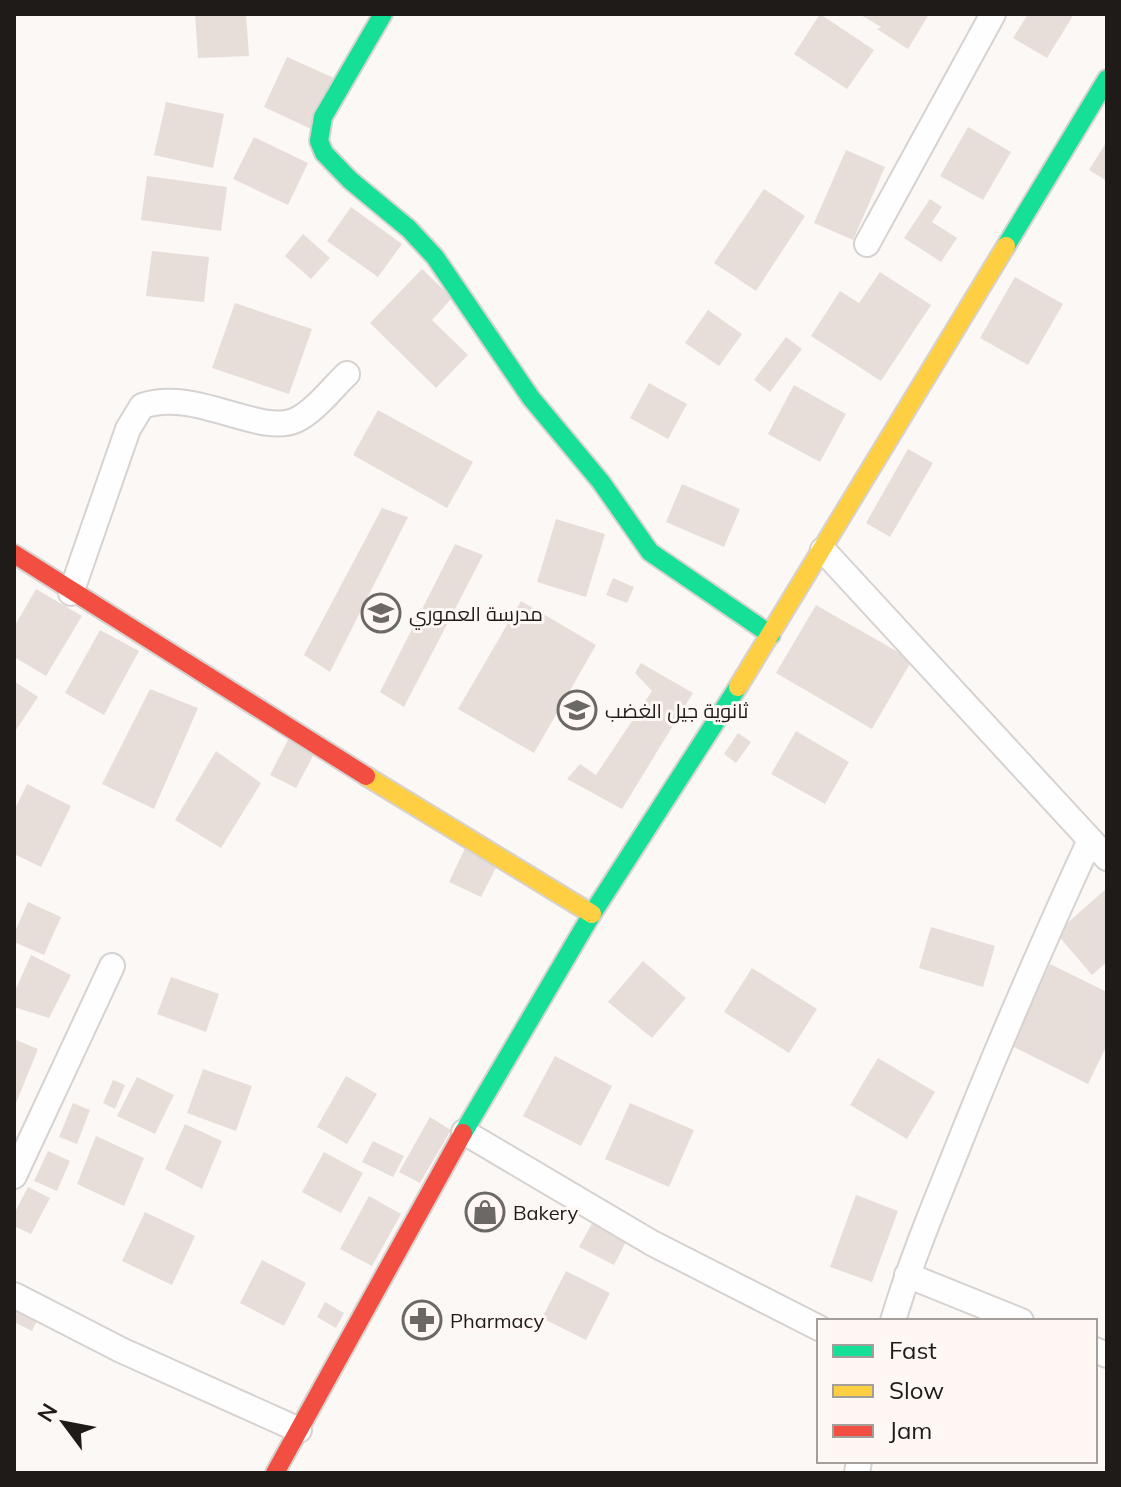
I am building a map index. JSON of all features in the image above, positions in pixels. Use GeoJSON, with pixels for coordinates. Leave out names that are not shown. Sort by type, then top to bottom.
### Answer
{"type":"FeatureCollection","features":[{"type":"Feature","properties":{"kind":"main road"},"geometry":{"type":"LineString","coordinates":[[383,14],[323,117],[319,141],[324,153],[401,221],[434,255],[466,298],[532,400],[599,479],[635,536],[650,552],[771,635]]}},
{"type":"Feature","properties":{"kind":"main road"},"geometry":{"type":"LineString","coordinates":[[275,1473],[464,1132],[592,914],[771,635],[1107,79]]}},
{"type":"Feature","properties":{"kind":"main road"},"geometry":{"type":"LineString","coordinates":[[14,554],[71,593],[592,914]]}},
{"type":"Feature","properties":{"kind":"street"},"geometry":{"type":"LineString","coordinates":[[867,244],[993,14]]}},
{"type":"Feature","properties":{"kind":"street"},"geometry":{"type":"LineString","coordinates":[[71,593],[128,429],[142,406],[164,400],[184,401],[265,422],[289,423],[307,413],[347,374]]}},
{"type":"Feature","properties":{"kind":"street"},"geometry":{"type":"LineString","coordinates":[[823,550],[1098,849],[995,1056],[907,1275],[894,1319]]}},
{"type":"Feature","properties":{"kind":"street"},"geometry":{"type":"LineString","coordinates":[[14,1176],[112,966]]}},
{"type":"Feature","properties":{"kind":"street"},"geometry":{"type":"LineString","coordinates":[[464,1132],[652,1243],[817,1327]]}},
{"type":"Feature","properties":{"kind":"street"},"geometry":{"type":"LineString","coordinates":[[907,1275],[1016,1319]]}},
{"type":"Feature","properties":{"kind":"street"},"geometry":{"type":"LineString","coordinates":[[14,1295],[121,1350],[299,1430]]}},
{"type":"Feature","properties":{"kind":"building"},"geometry":{"type":"Polygon","coordinates":[[[195,14],[246,14],[249,56],[198,58],[195,14]]]}},
{"type":"Feature","properties":{"kind":"building"},"geometry":{"type":"Polygon","coordinates":[[[820,14],[874,50],[847,89],[794,54],[820,14]]]}},
{"type":"Feature","properties":{"kind":"building"},"geometry":{"type":"Polygon","coordinates":[[[859,14],[929,14],[908,49],[859,14]]]}},
{"type":"Feature","properties":{"kind":"building"},"geometry":{"type":"Polygon","coordinates":[[[1028,14],[1074,14],[1047,58],[1013,38],[1028,14]]]}},
{"type":"Feature","properties":{"kind":"building"},"geometry":{"type":"Polygon","coordinates":[[[287,57],[334,78],[311,129],[264,107],[287,57]]]}},
{"type":"Feature","properties":{"kind":"building"},"geometry":{"type":"Polygon","coordinates":[[[166,102],[224,114],[213,168],[154,155],[166,102]]]}},
{"type":"Feature","properties":{"kind":"building"},"geometry":{"type":"Polygon","coordinates":[[[968,127],[1011,152],[983,200],[940,176],[968,127]]]}},
{"type":"Feature","properties":{"kind":"building"},"geometry":{"type":"Polygon","coordinates":[[[254,137],[308,163],[288,205],[233,179],[254,137]]]}},
{"type":"Feature","properties":{"kind":"building"},"geometry":{"type":"Polygon","coordinates":[[[1107,141],[1107,181],[1089,170],[1107,141]]]}},
{"type":"Feature","properties":{"kind":"building"},"geometry":{"type":"Polygon","coordinates":[[[846,150],[885,167],[853,240],[814,223],[846,150]]]}},
{"type":"Feature","properties":{"kind":"building"},"geometry":{"type":"Polygon","coordinates":[[[147,176],[227,187],[221,231],[141,220],[147,176]]]}},
{"type":"Feature","properties":{"kind":"building"},"geometry":{"type":"Polygon","coordinates":[[[764,189],[805,216],[756,291],[714,263],[764,189]]]}},
{"type":"Feature","properties":{"kind":"building"},"geometry":{"type":"Polygon","coordinates":[[[930,199],[942,207],[932,222],[957,238],[941,262],[904,238],[930,199]]]}},
{"type":"Feature","properties":{"kind":"building"},"geometry":{"type":"Polygon","coordinates":[[[351,207],[402,244],[378,277],[327,241],[351,207]]]}},
{"type":"Feature","properties":{"kind":"building"},"geometry":{"type":"Polygon","coordinates":[[[303,234],[330,258],[311,279],[285,256],[303,234]]]}},
{"type":"Feature","properties":{"kind":"building"},"geometry":{"type":"Polygon","coordinates":[[[152,251],[209,257],[204,302],[146,296],[152,251]]]}},
{"type":"Feature","properties":{"kind":"building"},"geometry":{"type":"Polygon","coordinates":[[[422,269],[452,298],[432,320],[468,355],[436,388],[370,323],[422,269]]]}},
{"type":"Feature","properties":{"kind":"building"},"geometry":{"type":"Polygon","coordinates":[[[880,272],[931,305],[881,381],[811,336],[840,291],[859,303],[880,272]]]}},
{"type":"Feature","properties":{"kind":"building"},"geometry":{"type":"Polygon","coordinates":[[[1015,277],[1063,304],[1028,365],[980,338],[1015,277]]]}},
{"type":"Feature","properties":{"kind":"building"},"geometry":{"type":"Polygon","coordinates":[[[235,303],[312,329],[289,394],[212,368],[235,303]]]}},
{"type":"Feature","properties":{"kind":"building"},"geometry":{"type":"Polygon","coordinates":[[[708,310],[742,334],[719,366],[685,343],[708,310]]]}},
{"type":"Feature","properties":{"kind":"building"},"geometry":{"type":"Polygon","coordinates":[[[786,337],[802,349],[770,392],[754,380],[786,337]]]}},
{"type":"Feature","properties":{"kind":"building"},"geometry":{"type":"Polygon","coordinates":[[[649,383],[687,404],[668,439],[630,418],[649,383]]]}},
{"type":"Feature","properties":{"kind":"building"},"geometry":{"type":"Polygon","coordinates":[[[794,385],[846,414],[820,462],[768,434],[794,385]]]}},
{"type":"Feature","properties":{"kind":"building"},"geometry":{"type":"Polygon","coordinates":[[[378,410],[473,462],[447,508],[353,455],[378,410]]]}},
{"type":"Feature","properties":{"kind":"building"},"geometry":{"type":"Polygon","coordinates":[[[908,449],[933,463],[890,537],[866,523],[908,449]]]}},
{"type":"Feature","properties":{"kind":"building"},"geometry":{"type":"Polygon","coordinates":[[[682,484],[740,509],[724,547],[666,522],[682,484]]]}},
{"type":"Feature","properties":{"kind":"building"},"geometry":{"type":"Polygon","coordinates":[[[382,508],[408,517],[330,672],[304,655],[382,508]]]}},
{"type":"Feature","properties":{"kind":"building"},"geometry":{"type":"Polygon","coordinates":[[[556,519],[605,534],[586,597],[537,582],[556,519]]]}},
{"type":"Feature","properties":{"kind":"building"},"geometry":{"type":"Polygon","coordinates":[[[455,544],[483,555],[404,707],[380,692],[455,544]]]}},
{"type":"Feature","properties":{"kind":"building"},"geometry":{"type":"Polygon","coordinates":[[[613,578],[634,587],[627,603],[606,595],[613,578]]]}},
{"type":"Feature","properties":{"kind":"building"},"geometry":{"type":"Polygon","coordinates":[[[36,589],[82,616],[46,676],[14,657],[14,627],[36,589]]]}},
{"type":"Feature","properties":{"kind":"building"},"geometry":{"type":"Polygon","coordinates":[[[521,601],[596,645],[534,753],[458,709],[521,601]]]}},
{"type":"Feature","properties":{"kind":"building"},"geometry":{"type":"Polygon","coordinates":[[[816,605],[912,660],[872,729],[776,673],[816,605]]]}},
{"type":"Feature","properties":{"kind":"building"},"geometry":{"type":"Polygon","coordinates":[[[100,630],[139,651],[104,715],[65,693],[100,630]]]}},
{"type":"Feature","properties":{"kind":"building"},"geometry":{"type":"Polygon","coordinates":[[[641,663],[693,693],[622,809],[567,779],[580,764],[596,775],[652,691],[635,673],[641,663]]]}},
{"type":"Feature","properties":{"kind":"building"},"geometry":{"type":"Polygon","coordinates":[[[14,681],[38,697],[14,733],[14,681]]]}},
{"type":"Feature","properties":{"kind":"building"},"geometry":{"type":"Polygon","coordinates":[[[150,689],[198,708],[154,809],[102,784],[150,689]]]}},
{"type":"Feature","properties":{"kind":"building"},"geometry":{"type":"Polygon","coordinates":[[[796,731],[849,762],[825,804],[771,774],[796,731]]]}},
{"type":"Feature","properties":{"kind":"building"},"geometry":{"type":"Polygon","coordinates":[[[738,733],[751,742],[736,763],[724,754],[738,733]]]}},
{"type":"Feature","properties":{"kind":"building"},"geometry":{"type":"Polygon","coordinates":[[[289,738],[315,752],[296,788],[270,775],[289,738]]]}},
{"type":"Feature","properties":{"kind":"building"},"geometry":{"type":"Polygon","coordinates":[[[216,751],[261,783],[221,848],[175,820],[216,751]]]}},
{"type":"Feature","properties":{"kind":"building"},"geometry":{"type":"Polygon","coordinates":[[[27,784],[71,806],[41,867],[14,854],[14,811],[27,784]]]}},
{"type":"Feature","properties":{"kind":"building"},"geometry":{"type":"Polygon","coordinates":[[[466,846],[499,862],[481,897],[449,882],[466,846]]]}},
{"type":"Feature","properties":{"kind":"building"},"geometry":{"type":"Polygon","coordinates":[[[1107,888],[1107,962],[1092,975],[1056,933],[1107,888]]]}},
{"type":"Feature","properties":{"kind":"building"},"geometry":{"type":"Polygon","coordinates":[[[28,902],[61,917],[44,955],[14,942],[14,934],[28,902]]]}},
{"type":"Feature","properties":{"kind":"building"},"geometry":{"type":"Polygon","coordinates":[[[931,927],[995,946],[983,987],[919,968],[931,927]]]}},
{"type":"Feature","properties":{"kind":"building"},"geometry":{"type":"Polygon","coordinates":[[[31,955],[71,975],[49,1018],[14,1007],[14,993],[31,955]]]}},
{"type":"Feature","properties":{"kind":"building"},"geometry":{"type":"Polygon","coordinates":[[[643,961],[686,998],[652,1038],[608,1002],[643,961]]]}},
{"type":"Feature","properties":{"kind":"building"},"geometry":{"type":"Polygon","coordinates":[[[1050,964],[1107,992],[1107,1045],[1088,1084],[1010,1045],[1050,964]]]}},
{"type":"Feature","properties":{"kind":"building"},"geometry":{"type":"Polygon","coordinates":[[[752,968],[817,1009],[789,1053],[724,1012],[752,968]]]}},
{"type":"Feature","properties":{"kind":"building"},"geometry":{"type":"Polygon","coordinates":[[[171,977],[219,994],[206,1032],[157,1014],[171,977]]]}},
{"type":"Feature","properties":{"kind":"building"},"geometry":{"type":"Polygon","coordinates":[[[14,1039],[38,1049],[14,1108],[14,1039]]]}},
{"type":"Feature","properties":{"kind":"building"},"geometry":{"type":"Polygon","coordinates":[[[555,1056],[612,1086],[581,1146],[523,1116],[555,1056]]]}},
{"type":"Feature","properties":{"kind":"building"},"geometry":{"type":"Polygon","coordinates":[[[878,1058],[935,1092],[907,1139],[850,1105],[878,1058]]]}},
{"type":"Feature","properties":{"kind":"building"},"geometry":{"type":"Polygon","coordinates":[[[203,1069],[252,1086],[236,1131],[187,1113],[203,1069]]]}},
{"type":"Feature","properties":{"kind":"building"},"geometry":{"type":"Polygon","coordinates":[[[346,1076],[377,1094],[347,1144],[317,1127],[346,1076]]]}},
{"type":"Feature","properties":{"kind":"building"},"geometry":{"type":"Polygon","coordinates":[[[137,1077],[174,1095],[155,1134],[117,1116],[137,1077]]]}},
{"type":"Feature","properties":{"kind":"building"},"geometry":{"type":"Polygon","coordinates":[[[113,1080],[125,1085],[115,1109],[103,1103],[113,1080]]]}},
{"type":"Feature","properties":{"kind":"building"},"geometry":{"type":"Polygon","coordinates":[[[73,1103],[90,1110],[77,1144],[59,1137],[73,1103]]]}},
{"type":"Feature","properties":{"kind":"building"},"geometry":{"type":"Polygon","coordinates":[[[630,1103],[694,1130],[669,1187],[605,1159],[630,1103]]]}},
{"type":"Feature","properties":{"kind":"building"},"geometry":{"type":"Polygon","coordinates":[[[430,1117],[451,1130],[420,1183],[399,1172],[430,1117]]]}},
{"type":"Feature","properties":{"kind":"building"},"geometry":{"type":"Polygon","coordinates":[[[185,1124],[222,1141],[202,1189],[165,1169],[185,1124]]]}},
{"type":"Feature","properties":{"kind":"building"},"geometry":{"type":"Polygon","coordinates":[[[96,1136],[144,1158],[124,1206],[77,1184],[96,1136]]]}},
{"type":"Feature","properties":{"kind":"building"},"geometry":{"type":"Polygon","coordinates":[[[373,1141],[404,1156],[393,1177],[362,1162],[373,1141]]]}},
{"type":"Feature","properties":{"kind":"building"},"geometry":{"type":"Polygon","coordinates":[[[48,1151],[70,1161],[57,1191],[34,1181],[48,1151]]]}},
{"type":"Feature","properties":{"kind":"building"},"geometry":{"type":"Polygon","coordinates":[[[324,1152],[363,1173],[341,1213],[302,1192],[324,1152]]]}},
{"type":"Feature","properties":{"kind":"building"},"geometry":{"type":"Polygon","coordinates":[[[28,1187],[50,1198],[31,1234],[14,1226],[14,1214],[28,1187]]]}},
{"type":"Feature","properties":{"kind":"building"},"geometry":{"type":"Polygon","coordinates":[[[856,1195],[898,1211],[872,1282],[830,1267],[856,1195]]]}},
{"type":"Feature","properties":{"kind":"building"},"geometry":{"type":"Polygon","coordinates":[[[369,1196],[401,1214],[372,1266],[340,1249],[369,1196]]]}},
{"type":"Feature","properties":{"kind":"building"},"geometry":{"type":"Polygon","coordinates":[[[145,1212],[195,1236],[172,1285],[122,1261],[145,1212]]]}},
{"type":"Feature","properties":{"kind":"building"},"geometry":{"type":"Polygon","coordinates":[[[596,1216],[630,1234],[614,1265],[579,1247],[596,1216]]]}},
{"type":"Feature","properties":{"kind":"building"},"geometry":{"type":"Polygon","coordinates":[[[262,1260],[306,1283],[284,1326],[240,1303],[262,1260]]]}},
{"type":"Feature","properties":{"kind":"building"},"geometry":{"type":"Polygon","coordinates":[[[566,1271],[610,1293],[586,1340],[542,1318],[566,1271]]]}},
{"type":"Feature","properties":{"kind":"building"},"geometry":{"type":"Polygon","coordinates":[[[14,1302],[40,1315],[32,1331],[14,1322],[14,1302]]]}},
{"type":"Feature","properties":{"kind":"building"},"geometry":{"type":"Polygon","coordinates":[[[325,1302],[344,1313],[336,1328],[317,1317],[325,1302]]]}},
{"type":"Feature","properties":{"kind":"traffic: fast"},"geometry":{"type":"LineString","coordinates":[[383,14],[323,117],[319,141],[324,153],[350,180],[409,229],[435,257],[531,398],[601,482],[650,552],[771,635]]}},
{"type":"Feature","properties":{"kind":"traffic: fast"},"geometry":{"type":"LineString","coordinates":[[1006,246],[1107,79]]}},
{"type":"Feature","properties":{"kind":"traffic: fast"},"geometry":{"type":"LineString","coordinates":[[463,1133],[592,914],[738,687]]}},
{"type":"Feature","properties":{"kind":"traffic: slow"},"geometry":{"type":"LineString","coordinates":[[738,687],[1006,246]]}},
{"type":"Feature","properties":{"kind":"traffic: slow"},"geometry":{"type":"LineString","coordinates":[[366,776],[592,914]]}},
{"type":"Feature","properties":{"kind":"traffic: jam"},"geometry":{"type":"LineString","coordinates":[[14,554],[366,776]]}},
{"type":"Feature","properties":{"kind":"traffic: jam"},"geometry":{"type":"LineString","coordinates":[[275,1473],[463,1133]]}},
{"type":"Feature","properties":{"kind":"place","name":"مدرسة العموري"},"geometry":{"type":"Point","coordinates":[381,613]}},
{"type":"Feature","properties":{"kind":"place","name":"ثانوية جيل الغضب"},"geometry":{"type":"Point","coordinates":[577,710]}},
{"type":"Feature","properties":{"kind":"place","name":"Bakery"},"geometry":{"type":"Point","coordinates":[485,1212]}},
{"type":"Feature","properties":{"kind":"place","name":"Pharmacy"},"geometry":{"type":"Point","coordinates":[422,1320]}}]}
